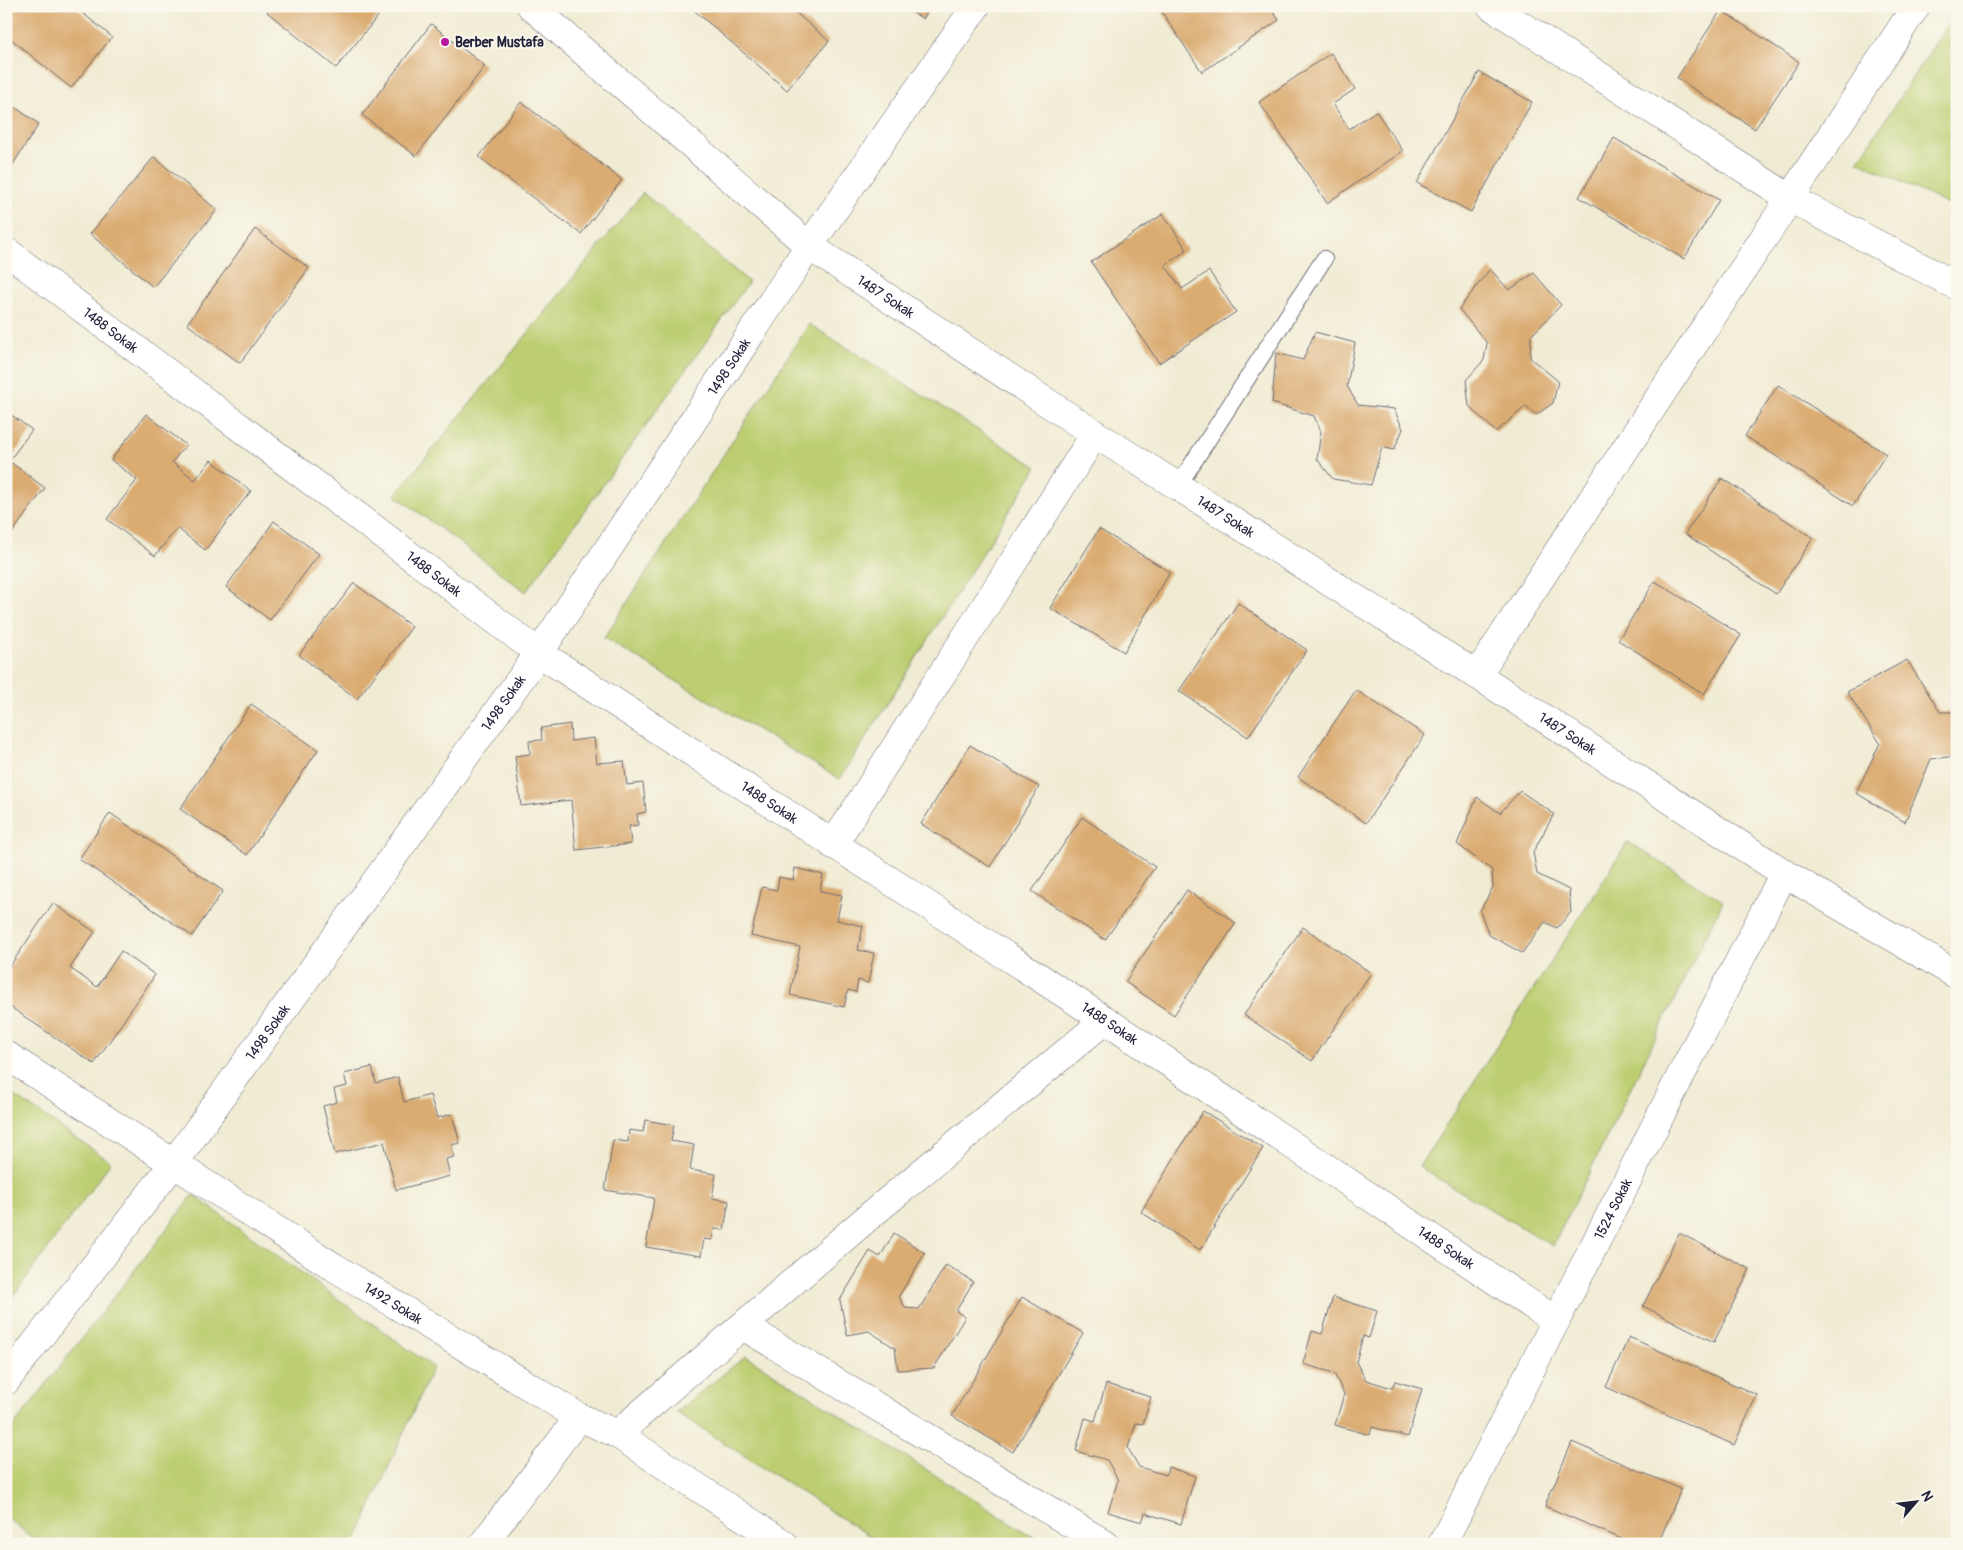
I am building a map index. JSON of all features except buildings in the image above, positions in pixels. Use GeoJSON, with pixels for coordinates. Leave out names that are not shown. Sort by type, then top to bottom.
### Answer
{"type":"FeatureCollection","features":[{"type":"Feature","properties":{"kind":"street","name":"1487 Sokak"},"geometry":{"type":"LineString","coordinates":[[531,6],[809,246],[1096,434],[1477,675],[1784,873],[1957,975]]}},
{"type":"Feature","properties":{"kind":"street","name":"1498 Sokak"},"geometry":{"type":"LineString","coordinates":[[6,1380],[174,1163],[539,653],[809,246],[976,6]]}},
{"type":"Feature","properties":{"kind":"street"},"geometry":{"type":"LineString","coordinates":[[1491,6],[1791,199],[1957,286]]}},
{"type":"Feature","properties":{"kind":"street"},"geometry":{"type":"LineString","coordinates":[[1477,675],[1916,6]]}},
{"type":"Feature","properties":{"kind":"street","name":"1488 Sokak"},"geometry":{"type":"LineString","coordinates":[[9,258],[539,653],[1105,1020],[1556,1321]]}},
{"type":"Feature","properties":{"kind":"street"},"geometry":{"type":"LineString","coordinates":[[833,845],[1096,434]]}},
{"type":"Feature","properties":{"kind":"street","name":"1524 Sokak"},"geometry":{"type":"LineString","coordinates":[[1442,1544],[1784,873]]}},
{"type":"Feature","properties":{"kind":"street"},"geometry":{"type":"LineString","coordinates":[[617,1434],[866,1219],[1105,1020]]}},
{"type":"Feature","properties":{"kind":"street","name":"1492 Sokak"},"geometry":{"type":"LineString","coordinates":[[6,1056],[334,1266],[579,1417],[617,1434],[784,1544]]}},
{"type":"Feature","properties":{"kind":"street"},"geometry":{"type":"LineString","coordinates":[[743,1326],[1104,1544]]}},
{"type":"Feature","properties":{"kind":"street"},"geometry":{"type":"LineString","coordinates":[[483,1544],[579,1417]]}},
{"type":"Feature","properties":{"kind":"lane"},"geometry":{"type":"LineString","coordinates":[[1178,486],[1324,259]]}},
{"type":"Feature","properties":{"kind":"green space"},"geometry":{"type":"Polygon","coordinates":[[[1957,10],[1957,209],[1858,161],[1957,10]]]}},
{"type":"Feature","properties":{"kind":"green space"},"geometry":{"type":"Polygon","coordinates":[[[643,193],[749,282],[526,592],[395,495],[643,193]]]}},
{"type":"Feature","properties":{"kind":"green space"},"geometry":{"type":"Polygon","coordinates":[[[809,324],[1037,467],[840,779],[604,638],[809,324]]]}},
{"type":"Feature","properties":{"kind":"green space"},"geometry":{"type":"Polygon","coordinates":[[[1628,842],[1723,901],[1553,1246],[1419,1167],[1628,842]]]}},
{"type":"Feature","properties":{"kind":"green space"},"geometry":{"type":"Polygon","coordinates":[[[6,1090],[111,1162],[6,1306],[6,1090]]]}},
{"type":"Feature","properties":{"kind":"green space"},"geometry":{"type":"Polygon","coordinates":[[[193,1195],[433,1367],[354,1544],[40,1544],[6,1517],[6,1436],[193,1195]]]}},
{"type":"Feature","properties":{"kind":"green space"},"geometry":{"type":"Polygon","coordinates":[[[746,1356],[1045,1544],[882,1544],[676,1412],[746,1356]]]}},
{"type":"Feature","properties":{"kind":"place","name":"Berber Mustafa"},"geometry":{"type":"Point","coordinates":[445,42]}}]}
